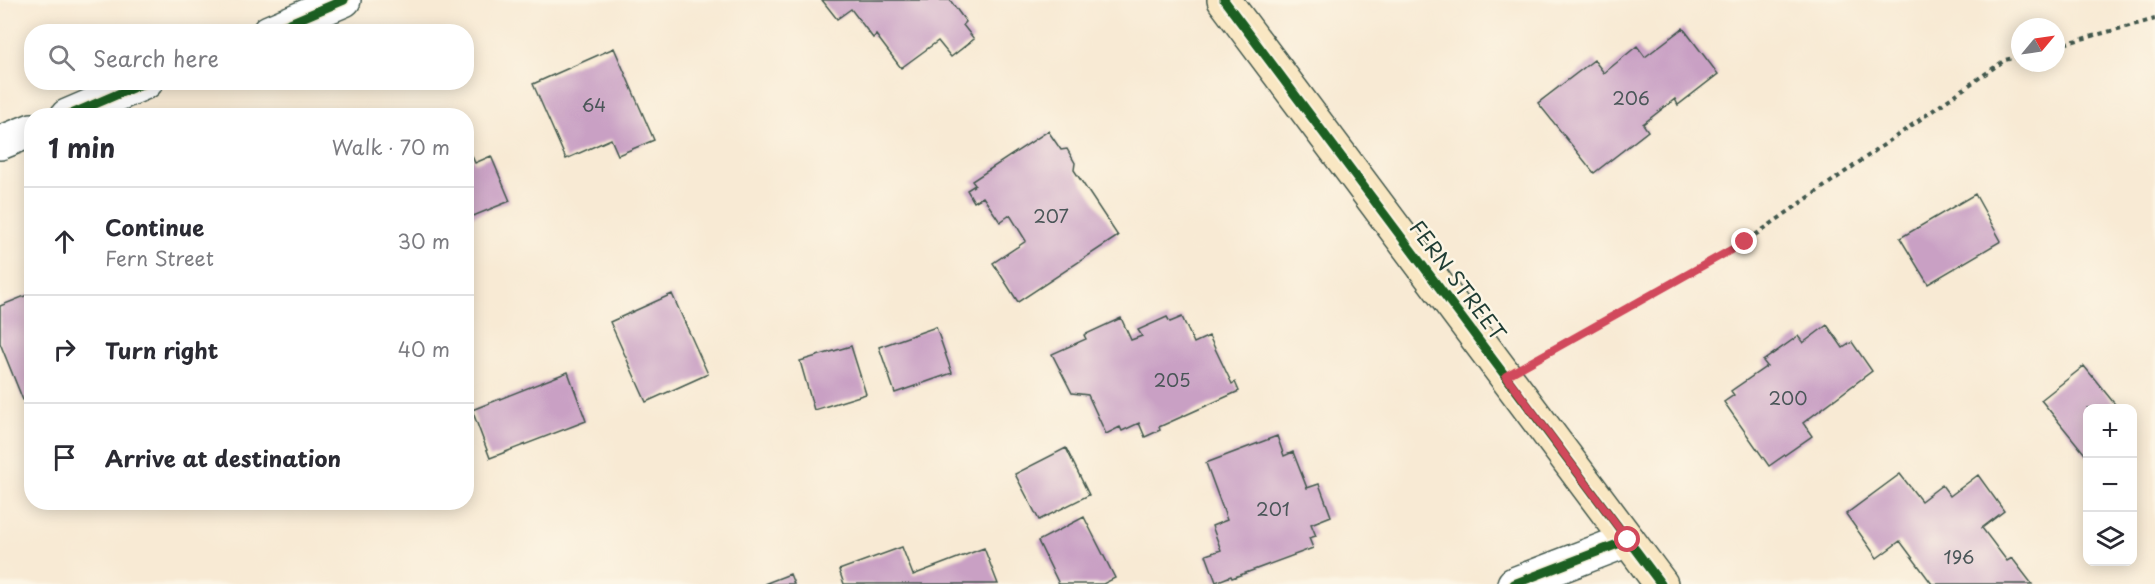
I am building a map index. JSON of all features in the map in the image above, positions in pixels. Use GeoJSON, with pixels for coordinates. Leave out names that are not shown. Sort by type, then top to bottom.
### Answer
{"type":"FeatureCollection","features":[{"type":"Feature","properties":{"kind":"street"},"geometry":{"type":"LineString","coordinates":[[288,24],[344,0]]}},
{"type":"Feature","properties":{"kind":"street","name":"FERN STREET"},"geometry":{"type":"LineString","coordinates":[[1224,0],[1661,584]]}},
{"type":"Feature","properties":{"kind":"street"},"geometry":{"type":"LineString","coordinates":[[86,108],[127,90]]}},
{"type":"Feature","properties":{"kind":"street"},"geometry":{"type":"LineString","coordinates":[[0,143],[24,133]]}},
{"type":"Feature","properties":{"kind":"street"},"geometry":{"type":"LineString","coordinates":[[1514,584],[1628,540]]}},
{"type":"Feature","properties":{"kind":"path"},"geometry":{"type":"LineString","coordinates":[[2065,44],[2155,20]]}},
{"type":"Feature","properties":{"kind":"path"},"geometry":{"type":"LineString","coordinates":[[1506,376],[1745,242],[2005,60],[2011,58]]}},
{"type":"Feature","properties":{"kind":"building"},"geometry":{"type":"Polygon","coordinates":[[[822,0],[950,0],[966,22],[963,25],[974,39],[951,57],[938,41],[901,68],[876,35],[873,38],[851,9],[837,19],[822,0]]]}},
{"type":"Feature","properties":{"kind":"building"},"geometry":{"type":"Polygon","coordinates":[[[1683,28],[1718,74],[1678,105],[1675,99],[1643,124],[1648,131],[1594,173],[1538,103],[1594,60],[1604,73],[1637,46],[1645,57],[1683,28]]]}},
{"type":"Feature","properties":{"kind":"building"},"geometry":{"type":"Polygon","coordinates":[[[614,48],[654,140],[618,155],[611,139],[566,159],[533,84],[614,48]]]}},
{"type":"Feature","properties":{"kind":"building"},"geometry":{"type":"Polygon","coordinates":[[[1048,131],[1061,150],[1067,149],[1075,163],[1074,170],[1118,236],[1018,302],[993,263],[1026,241],[1010,215],[1000,222],[983,197],[974,202],[967,190],[975,185],[972,181],[1048,131]]]}},
{"type":"Feature","properties":{"kind":"building"},"geometry":{"type":"Polygon","coordinates":[[[491,156],[510,201],[474,216],[474,161],[475,163],[491,156]]]}},
{"type":"Feature","properties":{"kind":"building"},"geometry":{"type":"Polygon","coordinates":[[[1975,194],[2001,241],[1928,284],[1900,238],[1975,194]]]}},
{"type":"Feature","properties":{"kind":"building"},"geometry":{"type":"Polygon","coordinates":[[[672,294],[708,374],[646,402],[610,322],[672,294]]]}},
{"type":"Feature","properties":{"kind":"building"},"geometry":{"type":"Polygon","coordinates":[[[24,296],[23,400],[0,343],[0,306],[24,296]]]}},
{"type":"Feature","properties":{"kind":"building"},"geometry":{"type":"Polygon","coordinates":[[[1167,317],[1170,322],[1182,317],[1194,343],[1209,336],[1232,384],[1235,382],[1239,391],[1159,427],[1160,430],[1145,437],[1139,423],[1122,431],[1120,427],[1106,434],[1088,395],[1072,393],[1052,354],[1086,339],[1084,335],[1121,318],[1131,340],[1142,336],[1138,330],[1167,317]]]}},
{"type":"Feature","properties":{"kind":"building"},"geometry":{"type":"Polygon","coordinates":[[[1827,325],[1843,348],[1852,342],[1872,371],[1803,423],[1812,436],[1769,466],[1724,402],[1734,395],[1731,391],[1767,366],[1763,361],[1798,336],[1803,343],[1827,325]]]}},
{"type":"Feature","properties":{"kind":"building"},"geometry":{"type":"Polygon","coordinates":[[[936,327],[952,373],[895,393],[879,347],[936,327]]]}},
{"type":"Feature","properties":{"kind":"building"},"geometry":{"type":"Polygon","coordinates":[[[851,346],[866,394],[814,410],[800,361],[851,346]]]}},
{"type":"Feature","properties":{"kind":"building"},"geometry":{"type":"Polygon","coordinates":[[[2084,366],[2115,404],[2083,404],[2083,452],[2041,400],[2084,366]]]}},
{"type":"Feature","properties":{"kind":"building"},"geometry":{"type":"Polygon","coordinates":[[[568,372],[586,421],[490,458],[474,415],[474,409],[568,372]]]}},
{"type":"Feature","properties":{"kind":"building"},"geometry":{"type":"Polygon","coordinates":[[[1277,436],[1284,456],[1293,452],[1307,488],[1319,484],[1331,516],[1311,524],[1316,536],[1309,538],[1313,548],[1216,582],[1206,555],[1221,550],[1212,526],[1227,520],[1206,463],[1277,436]]]}},
{"type":"Feature","properties":{"kind":"building"},"geometry":{"type":"Polygon","coordinates":[[[1066,448],[1089,495],[1039,520],[1015,474],[1066,448]]]}},
{"type":"Feature","properties":{"kind":"building"},"geometry":{"type":"Polygon","coordinates":[[[1900,474],[1921,501],[1942,485],[1950,496],[1978,475],[2004,511],[1982,528],[2007,561],[2012,558],[2032,584],[1932,584],[1900,541],[1877,558],[1846,514],[1900,474]]]}},
{"type":"Feature","properties":{"kind":"building"},"geometry":{"type":"Polygon","coordinates":[[[1084,517],[1115,578],[1103,584],[1059,584],[1038,541],[1084,517]]]}},
{"type":"Feature","properties":{"kind":"building"},"geometry":{"type":"Polygon","coordinates":[[[902,547],[913,575],[984,548],[998,584],[844,584],[839,570],[902,547]]]}},
{"type":"Feature","properties":{"kind":"building"},"geometry":{"type":"Polygon","coordinates":[[[790,574],[794,584],[764,584],[790,574]]]}},
{"type":"Feature","properties":{"kind":"cycle path"},"geometry":{"type":"LineString","coordinates":[[288,24],[344,0]]}},
{"type":"Feature","properties":{"kind":"cycle path"},"geometry":{"type":"LineString","coordinates":[[1224,0],[1661,584]]}},
{"type":"Feature","properties":{"kind":"cycle path"},"geometry":{"type":"LineString","coordinates":[[86,108],[127,90]]}},
{"type":"Feature","properties":{"kind":"cycle path"},"geometry":{"type":"LineString","coordinates":[[1514,584],[1628,540]]}},
{"type":"Feature","properties":{"kind":"route"},"geometry":{"type":"LineString","coordinates":[[1628,540],[1506,376],[1745,242]]}}]}
